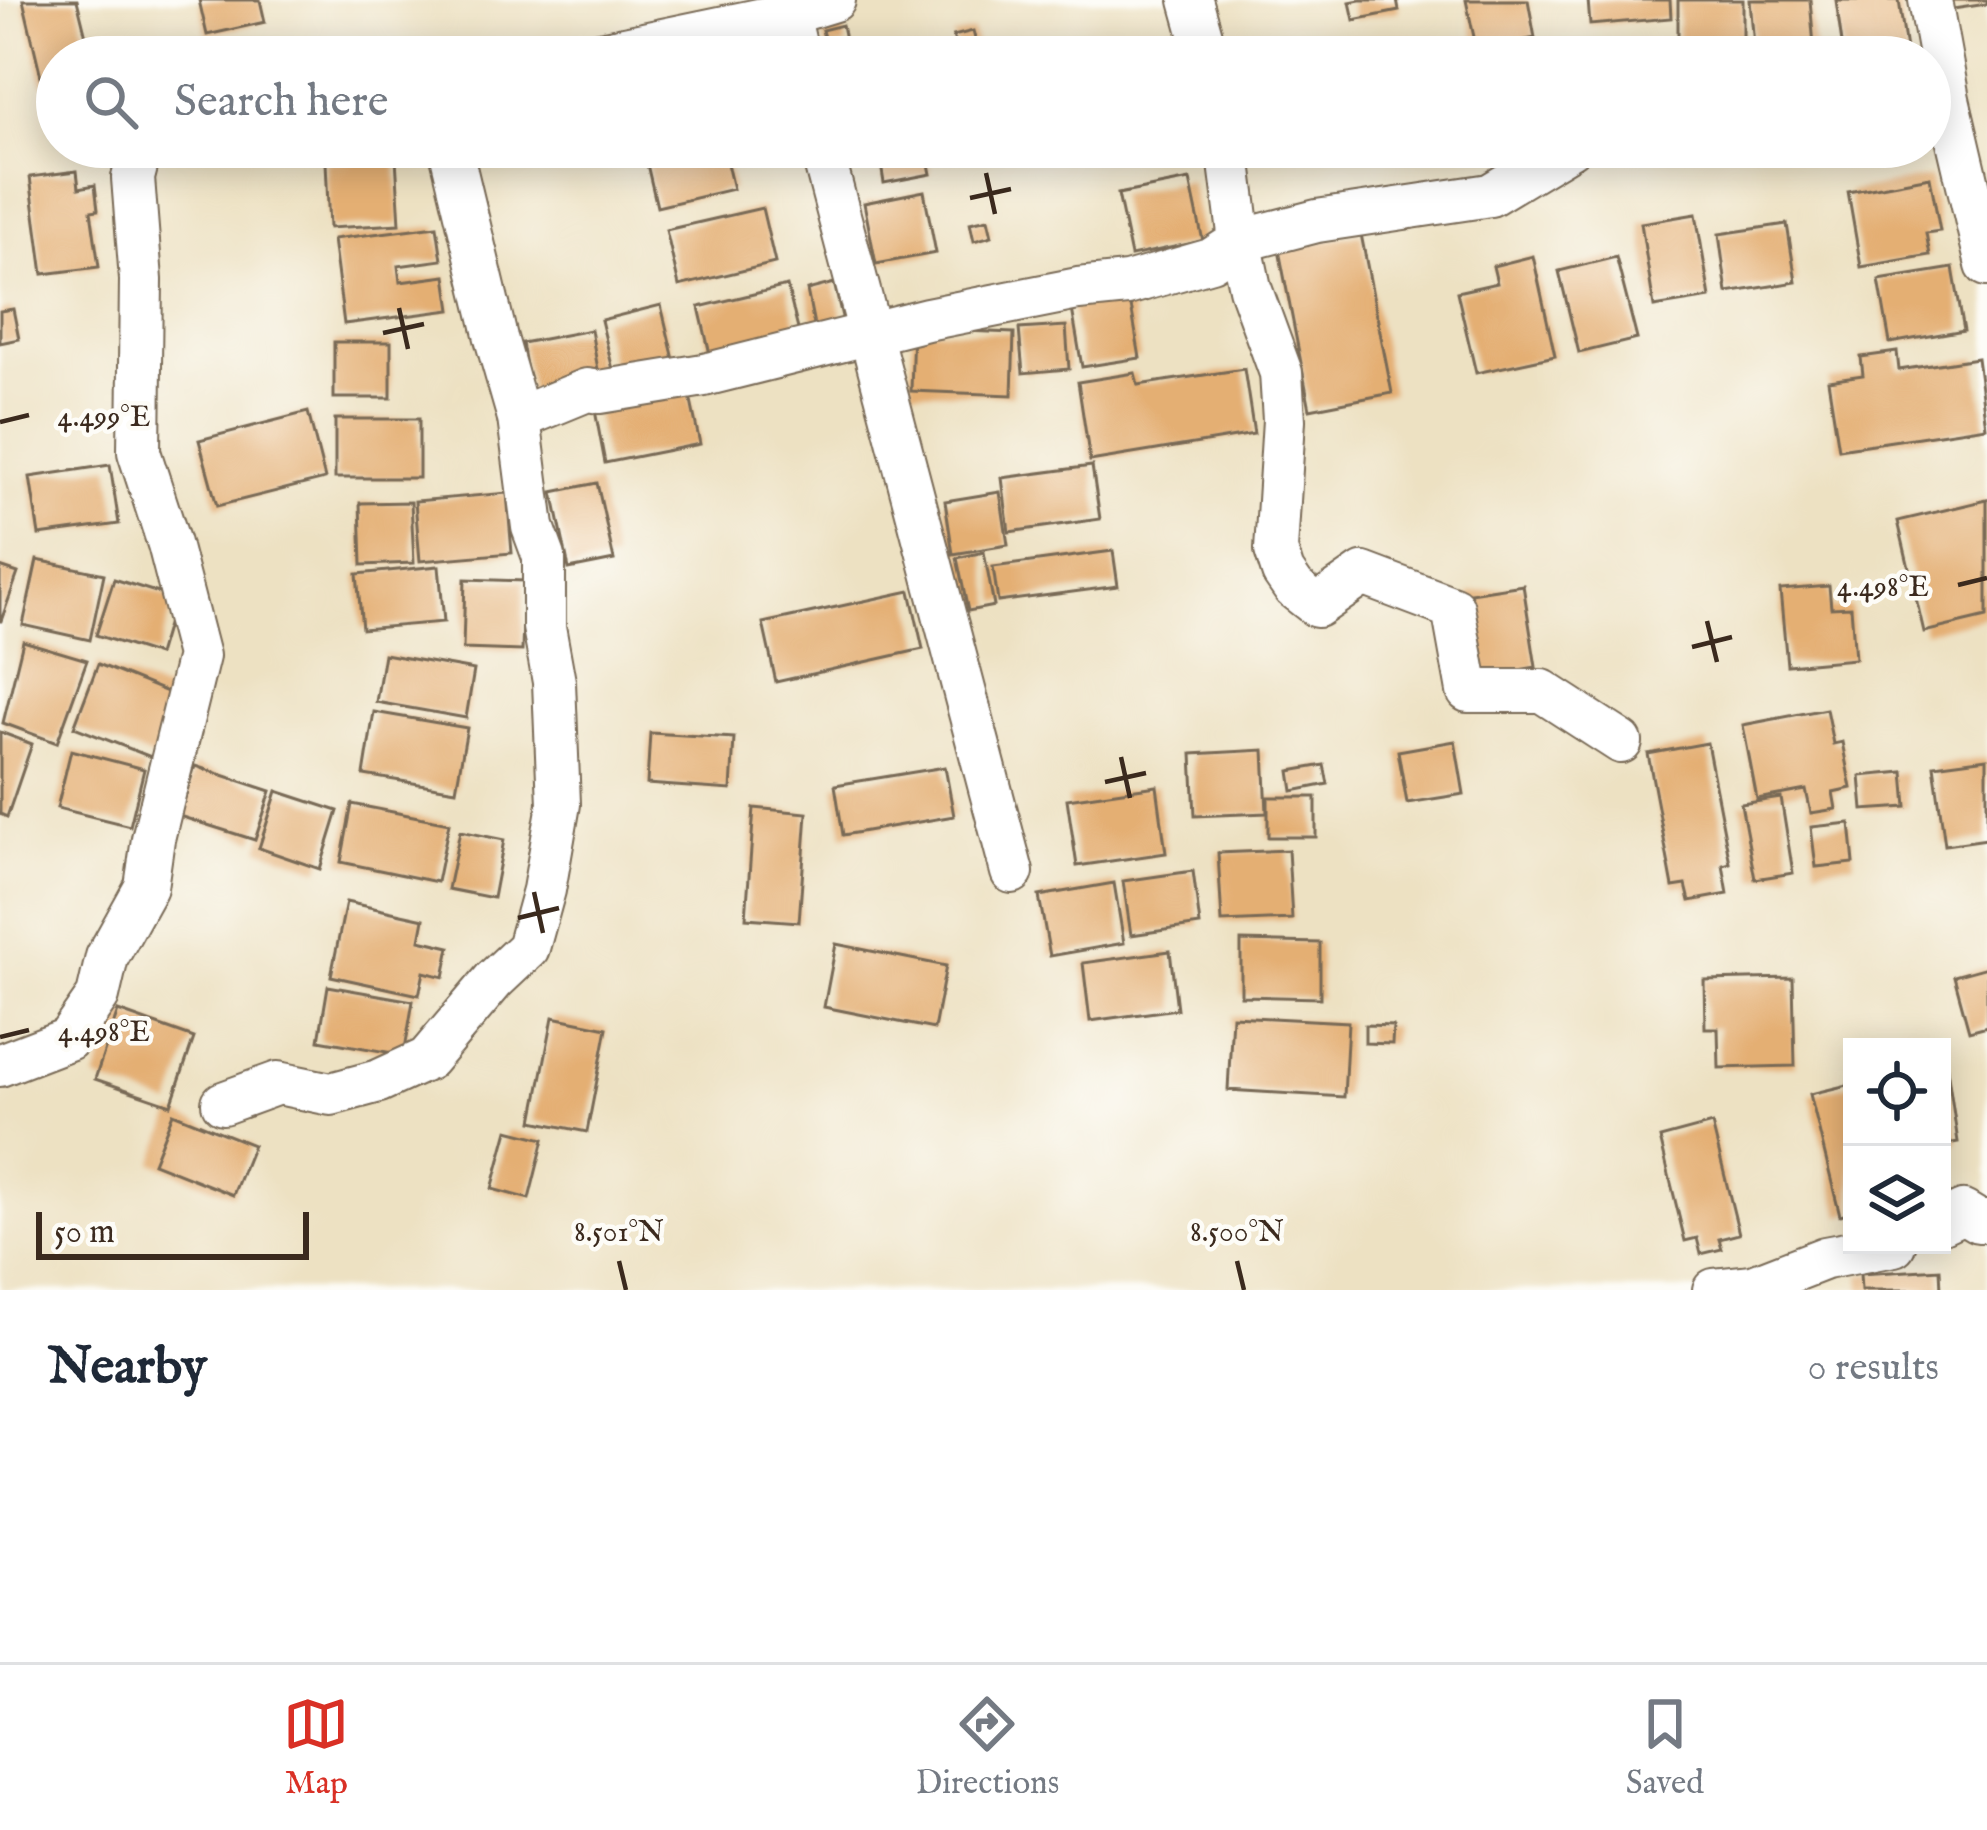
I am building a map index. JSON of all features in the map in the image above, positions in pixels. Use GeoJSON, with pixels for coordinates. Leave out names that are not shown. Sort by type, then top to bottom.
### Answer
{"type":"FeatureCollection","features":[{"type":"Feature","properties":{"kind":"street"},"geometry":{"type":"LineString","coordinates":[[682,36],[834,0]]}},
{"type":"Feature","properties":{"kind":"street"},"geometry":{"type":"LineString","coordinates":[[1191,0],[1201,36]]}},
{"type":"Feature","properties":{"kind":"street"},"geometry":{"type":"LineString","coordinates":[[1930,0],[1933,36]]}},
{"type":"Feature","properties":{"kind":"street"},"geometry":{"type":"LineString","coordinates":[[788,14],[793,36]]}},
{"type":"Feature","properties":{"kind":"street"},"geometry":{"type":"LineString","coordinates":[[1951,141],[1987,265]]}},
{"type":"Feature","properties":{"kind":"street"},"geometry":{"type":"LineString","coordinates":[[0,1065],[68,1039],[98,996],[107,957],[146,887],[153,839],[198,656],[139,452],[142,280],[136,168]]}},
{"type":"Feature","properties":{"kind":"street"},"geometry":{"type":"LineString","coordinates":[[223,1103],[278,1083],[331,1094],[379,1081],[427,1059],[494,980],[528,948],[544,890],[559,786],[554,682],[544,627],[544,557],[533,526],[519,418],[455,168]]}},
{"type":"Feature","properties":{"kind":"street"},"geometry":{"type":"LineString","coordinates":[[826,168],[1012,872]]}},
{"type":"Feature","properties":{"kind":"street"},"geometry":{"type":"LineString","coordinates":[[1231,168],[1250,288],[1281,373],[1284,420],[1276,550],[1282,572],[1317,606],[1363,574],[1453,608],[1468,692],[1542,691],[1621,742]]}},
{"type":"Feature","properties":{"kind":"street"},"geometry":{"type":"LineString","coordinates":[[519,418],[586,390],[600,392],[704,375],[927,319],[1127,284],[1211,260],[1240,242],[1317,221],[1490,195],[1540,168]]}},
{"type":"Feature","properties":{"kind":"street"},"geometry":{"type":"LineString","coordinates":[[1951,1218],[1963,1212],[1987,1221]]}},
{"type":"Feature","properties":{"kind":"street"},"geometry":{"type":"LineString","coordinates":[[1714,1290],[1753,1286],[1846,1254]]}},
{"type":"Feature","properties":{"kind":"building"},"geometry":{"type":"Polygon","coordinates":[[[23,0],[77,0],[86,36],[36,36],[36,55],[23,0]]]}},
{"type":"Feature","properties":{"kind":"building"},"geometry":{"type":"Polygon","coordinates":[[[199,0],[260,0],[265,22],[207,35],[199,0]]]}},
{"type":"Feature","properties":{"kind":"building"},"geometry":{"type":"Polygon","coordinates":[[[1397,0],[1399,11],[1354,20],[1350,2],[1397,0]]]}},
{"type":"Feature","properties":{"kind":"building"},"geometry":{"type":"Polygon","coordinates":[[[1466,0],[1528,0],[1535,36],[1474,36],[1466,0]]]}},
{"type":"Feature","properties":{"kind":"building"},"geometry":{"type":"Polygon","coordinates":[[[1588,0],[1670,0],[1671,18],[1590,25],[1588,0]]]}},
{"type":"Feature","properties":{"kind":"building"},"geometry":{"type":"Polygon","coordinates":[[[1678,0],[1743,0],[1743,36],[1678,36],[1678,0]]]}},
{"type":"Feature","properties":{"kind":"building"},"geometry":{"type":"Polygon","coordinates":[[[1750,0],[1810,0],[1813,36],[1753,36],[1750,0]]]}},
{"type":"Feature","properties":{"kind":"building"},"geometry":{"type":"Polygon","coordinates":[[[1836,0],[1899,0],[1904,36],[1841,36],[1836,0]]]}},
{"type":"Feature","properties":{"kind":"building"},"geometry":{"type":"Polygon","coordinates":[[[1944,0],[1987,0],[1987,4],[1946,10],[1944,0]]]}},
{"type":"Feature","properties":{"kind":"building"},"geometry":{"type":"Polygon","coordinates":[[[842,25],[844,36],[824,36],[822,30],[842,25]]]}},
{"type":"Feature","properties":{"kind":"building"},"geometry":{"type":"Polygon","coordinates":[[[326,168],[397,168],[400,224],[329,228],[326,168]]]}},
{"type":"Feature","properties":{"kind":"building"},"geometry":{"type":"Polygon","coordinates":[[[648,168],[728,168],[733,189],[657,207],[648,168]]]}},
{"type":"Feature","properties":{"kind":"building"},"geometry":{"type":"Polygon","coordinates":[[[882,168],[930,168],[931,174],[884,183],[882,168]]]}},
{"type":"Feature","properties":{"kind":"building"},"geometry":{"type":"Polygon","coordinates":[[[77,171],[79,188],[95,185],[98,210],[91,211],[99,267],[43,274],[30,177],[77,171]]]}},
{"type":"Feature","properties":{"kind":"building"},"geometry":{"type":"Polygon","coordinates":[[[1930,177],[1940,231],[1926,233],[1930,255],[1861,267],[1848,192],[1930,177]]]}},
{"type":"Feature","properties":{"kind":"building"},"geometry":{"type":"Polygon","coordinates":[[[1190,180],[1203,241],[1131,256],[1118,194],[1190,180]]]}},
{"type":"Feature","properties":{"kind":"building"},"geometry":{"type":"Polygon","coordinates":[[[924,191],[936,253],[876,264],[864,203],[924,191]]]}},
{"type":"Feature","properties":{"kind":"building"},"geometry":{"type":"Polygon","coordinates":[[[762,208],[775,263],[679,286],[666,230],[762,208]]]}},
{"type":"Feature","properties":{"kind":"building"},"geometry":{"type":"Polygon","coordinates":[[[1696,214],[1710,298],[1654,307],[1641,223],[1696,214]]]}},
{"type":"Feature","properties":{"kind":"building"},"geometry":{"type":"Polygon","coordinates":[[[988,219],[992,236],[974,241],[970,223],[988,219]]]}},
{"type":"Feature","properties":{"kind":"building"},"geometry":{"type":"Polygon","coordinates":[[[1787,224],[1796,282],[1727,293],[1719,234],[1787,224]]]}},
{"type":"Feature","properties":{"kind":"building"},"geometry":{"type":"Polygon","coordinates":[[[437,226],[442,260],[398,266],[400,282],[446,276],[451,310],[344,324],[333,239],[437,226]]]}},
{"type":"Feature","properties":{"kind":"building"},"geometry":{"type":"Polygon","coordinates":[[[1361,234],[1392,393],[1310,409],[1279,250],[1361,234]]]}},
{"type":"Feature","properties":{"kind":"building"},"geometry":{"type":"Polygon","coordinates":[[[1533,256],[1555,356],[1476,373],[1457,292],[1497,283],[1493,266],[1533,256]]]}},
{"type":"Feature","properties":{"kind":"building"},"geometry":{"type":"Polygon","coordinates":[[[1616,257],[1637,339],[1579,353],[1559,271],[1616,257]]]}},
{"type":"Feature","properties":{"kind":"building"},"geometry":{"type":"Polygon","coordinates":[[[1953,268],[1964,330],[1890,343],[1879,280],[1953,268]]]}},
{"type":"Feature","properties":{"kind":"building"},"geometry":{"type":"Polygon","coordinates":[[[834,283],[846,334],[817,340],[807,290],[834,283]]]}},
{"type":"Feature","properties":{"kind":"building"},"geometry":{"type":"Polygon","coordinates":[[[787,286],[802,345],[713,367],[699,307],[787,286]]]}},
{"type":"Feature","properties":{"kind":"building"},"geometry":{"type":"Polygon","coordinates":[[[1129,294],[1140,358],[1082,367],[1071,303],[1129,294]]]}},
{"type":"Feature","properties":{"kind":"building"},"geometry":{"type":"Polygon","coordinates":[[[661,305],[675,364],[615,378],[601,320],[661,305]]]}},
{"type":"Feature","properties":{"kind":"building"},"geometry":{"type":"Polygon","coordinates":[[[13,309],[19,339],[0,343],[0,311],[13,309]]]}},
{"type":"Feature","properties":{"kind":"building"},"geometry":{"type":"Polygon","coordinates":[[[1066,326],[1069,369],[1023,373],[1019,329],[1066,326]]]}},
{"type":"Feature","properties":{"kind":"building"},"geometry":{"type":"Polygon","coordinates":[[[913,329],[1014,333],[1012,395],[911,391],[913,329]]]}},
{"type":"Feature","properties":{"kind":"building"},"geometry":{"type":"Polygon","coordinates":[[[591,330],[600,381],[531,393],[522,343],[591,330]]]}},
{"type":"Feature","properties":{"kind":"building"},"geometry":{"type":"Polygon","coordinates":[[[334,342],[391,342],[391,398],[334,398],[334,342]]]}},
{"type":"Feature","properties":{"kind":"building"},"geometry":{"type":"Polygon","coordinates":[[[1897,352],[1899,370],[1977,358],[1986,427],[1839,449],[1828,380],[1863,375],[1861,357],[1897,352]]]}},
{"type":"Feature","properties":{"kind":"building"},"geometry":{"type":"Polygon","coordinates":[[[1244,369],[1254,434],[1090,461],[1078,382],[1135,373],[1138,385],[1244,369]]]}},
{"type":"Feature","properties":{"kind":"building"},"geometry":{"type":"Polygon","coordinates":[[[688,387],[700,444],[605,463],[594,405],[688,387]]]}},
{"type":"Feature","properties":{"kind":"building"},"geometry":{"type":"Polygon","coordinates":[[[308,412],[325,479],[217,506],[199,440],[308,412]]]}},
{"type":"Feature","properties":{"kind":"building"},"geometry":{"type":"Polygon","coordinates":[[[335,419],[419,419],[419,478],[335,478],[335,419]]]}},
{"type":"Feature","properties":{"kind":"building"},"geometry":{"type":"Polygon","coordinates":[[[110,465],[119,524],[39,535],[30,477],[110,465]]]}},
{"type":"Feature","properties":{"kind":"building"},"geometry":{"type":"Polygon","coordinates":[[[1092,466],[1100,519],[1009,532],[1002,478],[1092,466]]]}},
{"type":"Feature","properties":{"kind":"building"},"geometry":{"type":"Polygon","coordinates":[[[597,483],[614,560],[569,569],[553,492],[597,483]]]}},
{"type":"Feature","properties":{"kind":"building"},"geometry":{"type":"Polygon","coordinates":[[[1000,492],[1008,545],[953,554],[945,501],[1000,492]]]}},
{"type":"Feature","properties":{"kind":"building"},"geometry":{"type":"Polygon","coordinates":[[[507,493],[512,553],[420,561],[415,501],[507,493]]]}},
{"type":"Feature","properties":{"kind":"building"},"geometry":{"type":"Polygon","coordinates":[[[1987,500],[1987,617],[1924,632],[1898,521],[1987,500]]]}},
{"type":"Feature","properties":{"kind":"building"},"geometry":{"type":"Polygon","coordinates":[[[411,502],[414,563],[362,565],[360,503],[411,502]]]}},
{"type":"Feature","properties":{"kind":"building"},"geometry":{"type":"Polygon","coordinates":[[[1113,551],[1118,586],[998,602],[993,567],[1113,551]]]}},
{"type":"Feature","properties":{"kind":"building"},"geometry":{"type":"Polygon","coordinates":[[[984,552],[994,606],[968,611],[957,558],[984,552]]]}},
{"type":"Feature","properties":{"kind":"building"},"geometry":{"type":"Polygon","coordinates":[[[37,560],[104,574],[90,640],[23,625],[37,560]]]}},
{"type":"Feature","properties":{"kind":"building"},"geometry":{"type":"Polygon","coordinates":[[[439,566],[444,622],[362,629],[357,574],[439,566]]]}},
{"type":"Feature","properties":{"kind":"building"},"geometry":{"type":"Polygon","coordinates":[[[0,567],[18,573],[1,621],[0,621],[0,567]]]}},
{"type":"Feature","properties":{"kind":"building"},"geometry":{"type":"Polygon","coordinates":[[[114,579],[175,598],[158,655],[96,635],[114,579]]]}},
{"type":"Feature","properties":{"kind":"building"},"geometry":{"type":"Polygon","coordinates":[[[465,579],[524,581],[522,651],[463,649],[465,579]]]}},
{"type":"Feature","properties":{"kind":"building"},"geometry":{"type":"Polygon","coordinates":[[[1523,585],[1536,667],[1483,676],[1470,593],[1523,585]]]}},
{"type":"Feature","properties":{"kind":"building"},"geometry":{"type":"Polygon","coordinates":[[[1829,586],[1831,608],[1851,607],[1855,659],[1787,665],[1780,590],[1829,586]]]}},
{"type":"Feature","properties":{"kind":"building"},"geometry":{"type":"Polygon","coordinates":[[[910,591],[923,649],[776,682],[763,623],[910,591]]]}},
{"type":"Feature","properties":{"kind":"building"},"geometry":{"type":"Polygon","coordinates":[[[23,641],[87,660],[57,743],[3,723],[23,641]]]}},
{"type":"Feature","properties":{"kind":"building"},"geometry":{"type":"Polygon","coordinates":[[[384,654],[474,670],[466,718],[376,702],[384,654]]]}},
{"type":"Feature","properties":{"kind":"building"},"geometry":{"type":"Polygon","coordinates":[[[98,664],[180,697],[156,759],[74,727],[98,664]]]}},
{"type":"Feature","properties":{"kind":"building"},"geometry":{"type":"Polygon","coordinates":[[[1826,709],[1833,744],[1842,742],[1851,788],[1833,792],[1836,809],[1811,813],[1806,790],[1757,799],[1743,725],[1826,709]]]}},
{"type":"Feature","properties":{"kind":"building"},"geometry":{"type":"Polygon","coordinates":[[[374,712],[467,728],[456,790],[364,775],[374,712]]]}},
{"type":"Feature","properties":{"kind":"building"},"geometry":{"type":"Polygon","coordinates":[[[0,732],[32,744],[7,817],[0,814],[0,732]]]}},
{"type":"Feature","properties":{"kind":"building"},"geometry":{"type":"Polygon","coordinates":[[[650,733],[734,738],[731,790],[647,784],[650,733]]]}},
{"type":"Feature","properties":{"kind":"building"},"geometry":{"type":"Polygon","coordinates":[[[1455,741],[1464,794],[1407,803],[1398,751],[1455,741]]]}},
{"type":"Feature","properties":{"kind":"building"},"geometry":{"type":"Polygon","coordinates":[[[1707,743],[1730,863],[1723,865],[1728,894],[1690,901],[1686,885],[1673,887],[1648,754],[1707,743]]]}},
{"type":"Feature","properties":{"kind":"building"},"geometry":{"type":"Polygon","coordinates":[[[71,750],[144,769],[130,826],[57,808],[71,750]]]}},
{"type":"Feature","properties":{"kind":"building"},"geometry":{"type":"Polygon","coordinates":[[[1264,750],[1267,813],[1195,816],[1192,754],[1264,750]]]}},
{"type":"Feature","properties":{"kind":"building"},"geometry":{"type":"Polygon","coordinates":[[[1987,758],[1987,839],[1945,845],[1934,765],[1987,758]]]}},
{"type":"Feature","properties":{"kind":"building"},"geometry":{"type":"Polygon","coordinates":[[[1324,765],[1328,784],[1293,791],[1290,771],[1324,765]]]}},
{"type":"Feature","properties":{"kind":"building"},"geometry":{"type":"Polygon","coordinates":[[[195,766],[271,791],[255,840],[179,816],[195,766]]]}},
{"type":"Feature","properties":{"kind":"building"},"geometry":{"type":"Polygon","coordinates":[[[945,767],[954,816],[843,835],[835,785],[945,767]]]}},
{"type":"Feature","properties":{"kind":"building"},"geometry":{"type":"Polygon","coordinates":[[[1904,772],[1907,807],[1863,810],[1860,776],[1904,772]]]}},
{"type":"Feature","properties":{"kind":"building"},"geometry":{"type":"Polygon","coordinates":[[[1157,786],[1166,853],[1077,866],[1067,799],[1157,786]]]}},
{"type":"Feature","properties":{"kind":"building"},"geometry":{"type":"Polygon","coordinates":[[[277,791],[338,811],[320,869],[259,848],[277,791]]]}},
{"type":"Feature","properties":{"kind":"building"},"geometry":{"type":"Polygon","coordinates":[[[1268,797],[1316,797],[1316,837],[1268,837],[1268,797]]]}},
{"type":"Feature","properties":{"kind":"building"},"geometry":{"type":"Polygon","coordinates":[[[1781,798],[1793,873],[1755,879],[1741,804],[1781,798]]]}},
{"type":"Feature","properties":{"kind":"building"},"geometry":{"type":"Polygon","coordinates":[[[352,804],[449,823],[437,882],[341,862],[352,804]]]}},
{"type":"Feature","properties":{"kind":"building"},"geometry":{"type":"Polygon","coordinates":[[[754,808],[807,813],[799,922],[746,918],[754,808]]]}},
{"type":"Feature","properties":{"kind":"building"},"geometry":{"type":"Polygon","coordinates":[[[1850,823],[1854,863],[1816,867],[1811,827],[1850,823]]]}},
{"type":"Feature","properties":{"kind":"building"},"geometry":{"type":"Polygon","coordinates":[[[460,831],[504,840],[493,898],[448,889],[460,831]]]}},
{"type":"Feature","properties":{"kind":"building"},"geometry":{"type":"Polygon","coordinates":[[[1288,850],[1292,919],[1222,922],[1218,853],[1288,850]]]}},
{"type":"Feature","properties":{"kind":"building"},"geometry":{"type":"Polygon","coordinates":[[[1193,871],[1200,925],[1131,935],[1123,881],[1193,871]]]}},
{"type":"Feature","properties":{"kind":"building"},"geometry":{"type":"Polygon","coordinates":[[[1114,883],[1124,943],[1050,956],[1039,896],[1114,883]]]}},
{"type":"Feature","properties":{"kind":"building"},"geometry":{"type":"Polygon","coordinates":[[[346,902],[424,919],[420,940],[450,947],[444,977],[424,972],[419,995],[331,976],[346,902]]]}},
{"type":"Feature","properties":{"kind":"building"},"geometry":{"type":"Polygon","coordinates":[[[1241,941],[1320,943],[1320,998],[1241,996],[1241,941]]]}},
{"type":"Feature","properties":{"kind":"building"},"geometry":{"type":"Polygon","coordinates":[[[836,944],[946,966],[934,1029],[824,1007],[836,944]]]}},
{"type":"Feature","properties":{"kind":"building"},"geometry":{"type":"Polygon","coordinates":[[[1170,951],[1177,1009],[1090,1021],[1083,963],[1170,951]]]}},
{"type":"Feature","properties":{"kind":"building"},"geometry":{"type":"Polygon","coordinates":[[[1987,967],[1987,1026],[1969,1031],[1954,976],[1987,967]]]}},
{"type":"Feature","properties":{"kind":"building"},"geometry":{"type":"Polygon","coordinates":[[[1793,978],[1795,1066],[1719,1068],[1718,1028],[1705,1028],[1704,980],[1793,978]]]}},
{"type":"Feature","properties":{"kind":"building"},"geometry":{"type":"Polygon","coordinates":[[[328,986],[413,1001],[404,1055],[319,1040],[328,986]]]}},
{"type":"Feature","properties":{"kind":"building"},"geometry":{"type":"Polygon","coordinates":[[[118,1011],[194,1038],[171,1105],[95,1079],[118,1011]]]}},
{"type":"Feature","properties":{"kind":"building"},"geometry":{"type":"Polygon","coordinates":[[[1232,1016],[1348,1022],[1344,1097],[1228,1090],[1232,1016]]]}},
{"type":"Feature","properties":{"kind":"building"},"geometry":{"type":"Polygon","coordinates":[[[553,1017],[607,1028],[587,1132],[533,1121],[553,1017]]]}},
{"type":"Feature","properties":{"kind":"building"},"geometry":{"type":"Polygon","coordinates":[[[1365,1025],[1393,1026],[1392,1044],[1365,1043],[1365,1025]]]}},
{"type":"Feature","properties":{"kind":"building"},"geometry":{"type":"Polygon","coordinates":[[[1843,1086],[1843,1215],[1840,1216],[1810,1094],[1843,1086]]]}},
{"type":"Feature","properties":{"kind":"building"},"geometry":{"type":"Polygon","coordinates":[[[1951,1095],[1958,1142],[1951,1143],[1951,1095]]]}},
{"type":"Feature","properties":{"kind":"building"},"geometry":{"type":"Polygon","coordinates":[[[173,1113],[253,1145],[233,1195],[153,1163],[173,1113]]]}},
{"type":"Feature","properties":{"kind":"building"},"geometry":{"type":"Polygon","coordinates":[[[1712,1124],[1739,1234],[1719,1239],[1722,1249],[1701,1254],[1697,1238],[1685,1241],[1660,1138],[1712,1124]]]}},
{"type":"Feature","properties":{"kind":"building"},"geometry":{"type":"Polygon","coordinates":[[[508,1130],[544,1139],[529,1199],[492,1189],[508,1130]]]}},
{"type":"Feature","properties":{"kind":"building"},"geometry":{"type":"Polygon","coordinates":[[[1940,1269],[1941,1290],[1861,1290],[1860,1274],[1940,1269]]]}}]}
